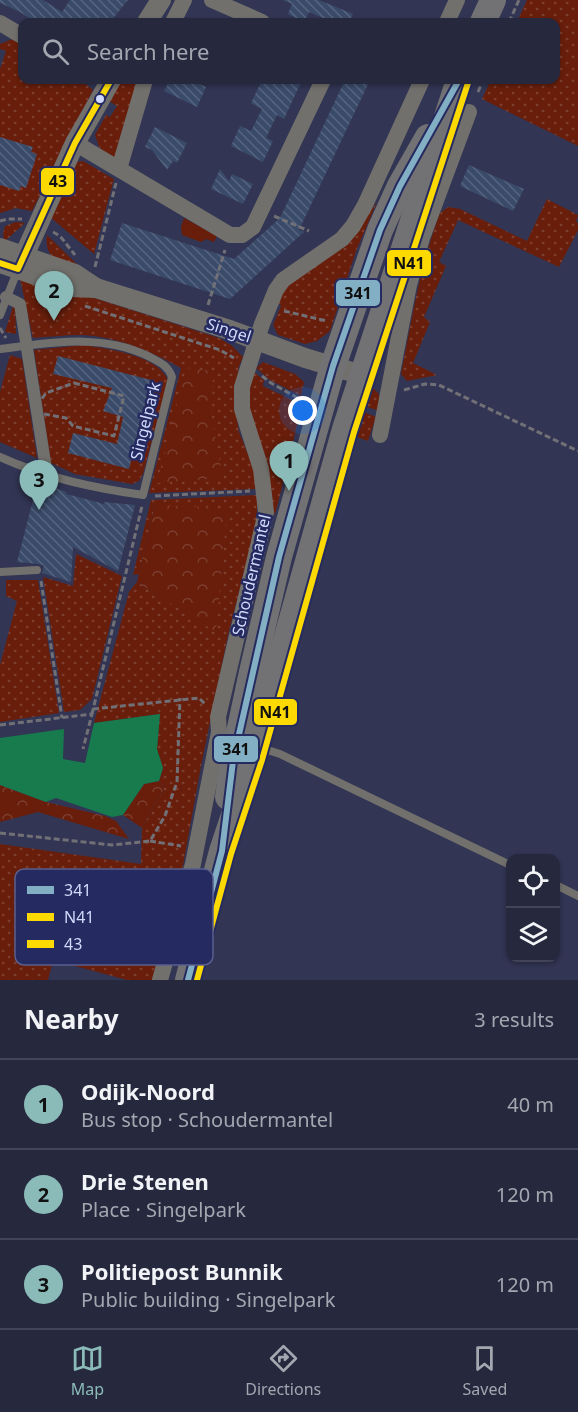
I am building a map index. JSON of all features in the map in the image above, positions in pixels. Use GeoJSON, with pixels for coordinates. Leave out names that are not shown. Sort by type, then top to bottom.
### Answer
{"type":"FeatureCollection","features":[{"type":"Feature","properties":{"kind":"main road"},"geometry":{"type":"LineString","coordinates":[[485,18],[493,0]]}},
{"type":"Feature","properties":{"kind":"main road","name":"Schoudermantel"},"geometry":{"type":"LineString","coordinates":[[203,869],[206,848],[233,761],[279,557],[333,366],[381,230],[400,186],[460,95]]}},
{"type":"Feature","properties":{"kind":"main road","name":"Schoudermantel"},"geometry":{"type":"LineString","coordinates":[[206,848],[257,746],[362,375],[460,95]]}},
{"type":"Feature","properties":{"kind":"main road","name":"Schoudermantel"},"geometry":{"type":"LineString","coordinates":[[188,980],[190,965]]}},
{"type":"Feature","properties":{"kind":"street"},"geometry":{"type":"LineString","coordinates":[[150,18],[161,0]]}},
{"type":"Feature","properties":{"kind":"street"},"geometry":{"type":"LineString","coordinates":[[175,18],[184,0]]}},
{"type":"Feature","properties":{"kind":"street"},"geometry":{"type":"LineString","coordinates":[[212,0],[253,18]]}},
{"type":"Feature","properties":{"kind":"street"},"geometry":{"type":"LineString","coordinates":[[449,18],[457,0]]}},
{"type":"Feature","properties":{"kind":"street"},"geometry":{"type":"LineString","coordinates":[[0,23],[18,34]]}},
{"type":"Feature","properties":{"kind":"street"},"geometry":{"type":"LineString","coordinates":[[14,263],[103,84]]}},
{"type":"Feature","properties":{"kind":"street"},"geometry":{"type":"LineString","coordinates":[[119,170],[144,84]]}},
{"type":"Feature","properties":{"kind":"street"},"geometry":{"type":"LineString","coordinates":[[75,143],[230,235],[236,236],[248,232],[253,227],[321,84]]}},
{"type":"Feature","properties":{"kind":"street","name":"Schoudermantel"},"geometry":{"type":"LineString","coordinates":[[199,869],[206,848],[219,732],[218,717],[266,512],[261,469],[242,409],[242,387],[276,290],[283,280],[342,239],[353,226],[420,84]]}},
{"type":"Feature","properties":{"kind":"street"},"geometry":{"type":"LineString","coordinates":[[380,435],[404,303],[460,95]]}},
{"type":"Feature","properties":{"kind":"street","name":"Singel"},"geometry":{"type":"LineString","coordinates":[[0,248],[14,263],[75,274],[96,288],[362,375]]}},
{"type":"Feature","properties":{"kind":"street"},"geometry":{"type":"LineString","coordinates":[[6,297],[20,304],[47,475]]}},
{"type":"Feature","properties":{"kind":"street"},"geometry":{"type":"LineString","coordinates":[[362,375],[388,388]]}},
{"type":"Feature","properties":{"kind":"street","name":"Schoudermantel"},"geometry":{"type":"LineString","coordinates":[[160,980],[165,965]]}},
{"type":"Feature","properties":{"kind":"lane"},"geometry":{"type":"LineString","coordinates":[[0,315],[14,263]]}},
{"type":"Feature","properties":{"kind":"lane","name":"Singelpark"},"geometry":{"type":"LineString","coordinates":[[0,349],[64,341],[92,341],[144,354],[170,371],[172,384],[143,495]]}},
{"type":"Feature","properties":{"kind":"lane"},"geometry":{"type":"LineString","coordinates":[[1,460],[94,488],[143,495]]}},
{"type":"Feature","properties":{"kind":"lane"},"geometry":{"type":"LineString","coordinates":[[0,572],[37,570]]}},
{"type":"Feature","properties":{"kind":"lane"},"geometry":{"type":"LineString","coordinates":[[257,746],[280,754],[506,863]]}},
{"type":"Feature","properties":{"kind":"lane"},"geometry":{"type":"LineString","coordinates":[[560,887],[578,896]]}},
{"type":"Feature","properties":{"kind":"path"},"geometry":{"type":"LineString","coordinates":[[510,18],[519,0]]}},
{"type":"Feature","properties":{"kind":"path"},"geometry":{"type":"LineString","coordinates":[[95,268],[119,170]]}},
{"type":"Feature","properties":{"kind":"path"},"geometry":{"type":"LineString","coordinates":[[261,210],[309,231]]}},
{"type":"Feature","properties":{"kind":"path"},"geometry":{"type":"LineString","coordinates":[[208,305],[230,235]]}},
{"type":"Feature","properties":{"kind":"path"},"geometry":{"type":"LineString","coordinates":[[78,303],[220,350],[304,402]]}},
{"type":"Feature","properties":{"kind":"path"},"geometry":{"type":"LineString","coordinates":[[74,383],[124,396],[114,436],[73,426],[66,418],[44,414],[36,407],[46,393],[66,384],[74,383]]}},
{"type":"Feature","properties":{"kind":"path"},"geometry":{"type":"LineString","coordinates":[[388,388],[425,384],[439,385],[578,451]]}},
{"type":"Feature","properties":{"kind":"path"},"geometry":{"type":"LineString","coordinates":[[83,749],[143,495],[265,491]]}},
{"type":"Feature","properties":{"kind":"path"},"geometry":{"type":"LineString","coordinates":[[37,570],[41,580],[62,718]]}},
{"type":"Feature","properties":{"kind":"path"},"geometry":{"type":"LineString","coordinates":[[93,709],[199,698],[218,717]]}},
{"type":"Feature","properties":{"kind":"path"},"geometry":{"type":"LineString","coordinates":[[150,841],[165,816],[177,782],[180,699]]}},
{"type":"Feature","properties":{"kind":"path"},"geometry":{"type":"LineString","coordinates":[[0,725],[92,714]]}},
{"type":"Feature","properties":{"kind":"path"},"geometry":{"type":"LineString","coordinates":[[0,833],[112,845],[150,841],[206,848]]}},
{"type":"Feature","properties":{"kind":"green space"},"geometry":{"type":"Polygon","coordinates":[[[527,0],[578,0],[578,146],[482,99],[489,84],[560,84],[560,18],[519,18],[527,0]]]}},
{"type":"Feature","properties":{"kind":"green space"},"geometry":{"type":"Polygon","coordinates":[[[15,38],[18,40],[18,84],[86,84],[93,90],[32,211],[16,208],[0,213],[0,69],[6,51],[0,49],[0,44],[15,38]]]}},
{"type":"Feature","properties":{"kind":"green space"},"geometry":{"type":"Polygon","coordinates":[[[120,84],[141,84],[117,159],[100,149],[95,135],[106,115],[110,117],[117,106],[109,101],[120,84]]]}},
{"type":"Feature","properties":{"kind":"green space"},"geometry":{"type":"Polygon","coordinates":[[[83,161],[114,179],[94,254],[51,218],[77,162],[83,161]]]}},
{"type":"Feature","properties":{"kind":"green space"},"geometry":{"type":"Polygon","coordinates":[[[547,199],[578,215],[576,222],[578,230],[559,267],[458,220],[439,262],[446,266],[424,317],[430,322],[413,363],[437,375],[407,381],[401,374],[422,272],[440,213],[448,207],[460,209],[527,241],[547,199]]]}},
{"type":"Feature","properties":{"kind":"green space"},"geometry":{"type":"Polygon","coordinates":[[[377,202],[356,251],[330,331],[317,341],[305,344],[278,335],[273,325],[281,306],[277,301],[287,286],[346,244],[377,202]]]}},
{"type":"Feature","properties":{"kind":"green space"},"geometry":{"type":"Polygon","coordinates":[[[184,218],[217,236],[214,242],[206,239],[201,242],[182,235],[181,227],[184,218]]]}},
{"type":"Feature","properties":{"kind":"green space"},"geometry":{"type":"Polygon","coordinates":[[[16,222],[25,223],[4,242],[5,226],[16,222]]]}},
{"type":"Feature","properties":{"kind":"green space"},"geometry":{"type":"Polygon","coordinates":[[[47,235],[87,274],[64,265],[53,257],[47,244],[47,235]]]}},
{"type":"Feature","properties":{"kind":"green space"},"geometry":{"type":"Polygon","coordinates":[[[19,274],[219,338],[231,345],[243,357],[239,366],[234,399],[239,432],[254,469],[257,489],[149,493],[181,368],[145,350],[107,338],[80,335],[33,338],[19,274]]]}},
{"type":"Feature","properties":{"kind":"green space"},"geometry":{"type":"Polygon","coordinates":[[[15,300],[16,334],[5,332],[15,300]]]}},
{"type":"Feature","properties":{"kind":"green space"},"geometry":{"type":"Polygon","coordinates":[[[84,345],[118,351],[143,359],[162,371],[168,380],[143,474],[139,481],[132,484],[75,474],[51,463],[34,350],[84,345]]]}},
{"type":"Feature","properties":{"kind":"green space"},"geometry":{"type":"Polygon","coordinates":[[[10,355],[22,359],[37,458],[0,442],[0,392],[10,355]]]}},
{"type":"Feature","properties":{"kind":"green space"},"geometry":{"type":"Polygon","coordinates":[[[263,362],[295,374],[304,382],[301,396],[270,380],[256,368],[263,362]]]}},
{"type":"Feature","properties":{"kind":"green space"},"geometry":{"type":"Polygon","coordinates":[[[186,368],[213,371],[212,419],[223,478],[157,483],[186,368]]]}},
{"type":"Feature","properties":{"kind":"green space"},"geometry":{"type":"Polygon","coordinates":[[[254,372],[264,380],[263,386],[302,405],[273,516],[251,422],[248,396],[254,372]]]}},
{"type":"Feature","properties":{"kind":"green space"},"geometry":{"type":"Polygon","coordinates":[[[374,389],[379,394],[379,411],[365,406],[364,412],[376,417],[368,441],[354,436],[367,390],[374,389]]]}},
{"type":"Feature","properties":{"kind":"green space"},"geometry":{"type":"Polygon","coordinates":[[[257,495],[257,523],[228,635],[182,869],[15,869],[15,965],[52,965],[48,980],[0,980],[0,844],[141,864],[142,828],[164,788],[159,781],[163,768],[157,749],[160,714],[94,723],[129,592],[137,582],[216,631],[155,505],[139,574],[133,575],[151,500],[257,495]]]}},
{"type":"Feature","properties":{"kind":"green space"},"geometry":{"type":"Polygon","coordinates":[[[155,505],[207,507],[227,511],[216,632],[137,582],[155,505]]]}},
{"type":"Feature","properties":{"kind":"green space"},"geometry":{"type":"Polygon","coordinates":[[[76,554],[122,576],[92,699],[80,710],[64,712],[43,577],[73,586],[76,554]]]}},
{"type":"Feature","properties":{"kind":"green space"},"geometry":{"type":"Polygon","coordinates":[[[6,580],[38,580],[59,713],[0,722],[0,665],[17,601],[6,596],[6,580]]]}},
{"type":"Feature","properties":{"kind":"green space"},"geometry":{"type":"Polygon","coordinates":[[[159,781],[164,788],[142,828],[123,815],[144,784],[159,781]]]}},
{"type":"Feature","properties":{"kind":"green space"},"geometry":{"type":"Polygon","coordinates":[[[0,785],[46,802],[105,816],[116,821],[129,839],[38,812],[0,822],[0,785]]]}},
{"type":"Feature","properties":{"kind":"green space"},"geometry":{"type":"Polygon","coordinates":[[[72,965],[158,965],[154,980],[127,980],[72,965]]]}},
{"type":"Feature","properties":{"kind":"shaded area"},"geometry":{"type":"Polygon","coordinates":[[[160,714],[157,749],[163,768],[159,781],[144,784],[123,815],[112,817],[56,798],[46,802],[0,785],[0,738],[64,729],[63,759],[85,763],[94,723],[160,714]]]}},
{"type":"Feature","properties":{"kind":"building"},"geometry":{"type":"Polygon","coordinates":[[[0,0],[43,0],[62,12],[70,0],[128,0],[113,18],[29,18],[0,3],[0,0]]]}},
{"type":"Feature","properties":{"kind":"building"},"geometry":{"type":"Polygon","coordinates":[[[283,0],[319,0],[353,14],[351,18],[323,18],[309,12],[306,18],[296,18],[288,14],[292,4],[283,0]]]}},
{"type":"Feature","properties":{"kind":"building"},"geometry":{"type":"Polygon","coordinates":[[[168,84],[200,84],[206,87],[197,107],[164,91],[168,84]]]}},
{"type":"Feature","properties":{"kind":"building"},"geometry":{"type":"Polygon","coordinates":[[[260,84],[300,84],[284,119],[277,115],[266,138],[273,141],[263,162],[231,146],[240,126],[251,131],[262,109],[251,103],[260,84]]]}},
{"type":"Feature","properties":{"kind":"building"},"geometry":{"type":"Polygon","coordinates":[[[343,84],[368,84],[299,230],[304,232],[230,299],[110,260],[122,223],[234,259],[280,218],[343,84]]]}},
{"type":"Feature","properties":{"kind":"building"},"geometry":{"type":"Polygon","coordinates":[[[155,127],[187,143],[177,163],[173,161],[167,170],[152,150],[145,147],[155,127]]]}},
{"type":"Feature","properties":{"kind":"building"},"geometry":{"type":"Polygon","coordinates":[[[0,137],[33,147],[31,152],[37,154],[26,188],[21,186],[19,191],[0,185],[0,137]]]}},
{"type":"Feature","properties":{"kind":"building"},"geometry":{"type":"Polygon","coordinates":[[[469,165],[524,189],[513,211],[460,186],[469,165]]]}},
{"type":"Feature","properties":{"kind":"building"},"geometry":{"type":"Polygon","coordinates":[[[220,169],[229,181],[232,174],[253,184],[243,204],[211,189],[220,169]]]}},
{"type":"Feature","properties":{"kind":"building"},"geometry":{"type":"Polygon","coordinates":[[[58,356],[151,380],[129,469],[68,453],[73,433],[117,444],[123,417],[103,411],[112,388],[53,374],[58,356]]]}},
{"type":"Feature","properties":{"kind":"building"},"geometry":{"type":"Polygon","coordinates":[[[38,481],[66,492],[66,494],[104,504],[104,502],[135,505],[118,571],[73,547],[71,582],[42,573],[44,566],[39,564],[17,562],[38,481]]]}},
{"type":"Feature","properties":{"kind":"transit line","name":"43"},"geometry":{"type":"LineString","coordinates":[[0,263],[18,269],[75,143],[109,84]]}},
{"type":"Feature","properties":{"kind":"transit line","name":"341"},"geometry":{"type":"LineString","coordinates":[[213,885],[222,851],[233,761],[279,557],[333,366],[380,230],[400,186],[457,84]]}},
{"type":"Feature","properties":{"kind":"transit line","name":"N41"},"geometry":{"type":"LineString","coordinates":[[213,921],[231,854],[262,760],[354,432],[468,84]]}},
{"type":"Feature","properties":{"kind":"transit line","name":"341"},"geometry":{"type":"LineString","coordinates":[[188,980],[192,965]]}},
{"type":"Feature","properties":{"kind":"transit line","name":"N41"},"geometry":{"type":"LineString","coordinates":[[197,980],[201,965]]}},
{"type":"Feature","properties":{"kind":"place","name":"Drie Stenen"},"geometry":{"type":"Point","coordinates":[54,321]}},
{"type":"Feature","properties":{"kind":"place","name":"Odijk-Noord"},"geometry":{"type":"Point","coordinates":[289,491]}},
{"type":"Feature","properties":{"kind":"place","name":"Politiepost Bunnik"},"geometry":{"type":"Point","coordinates":[39,510]}}]}
